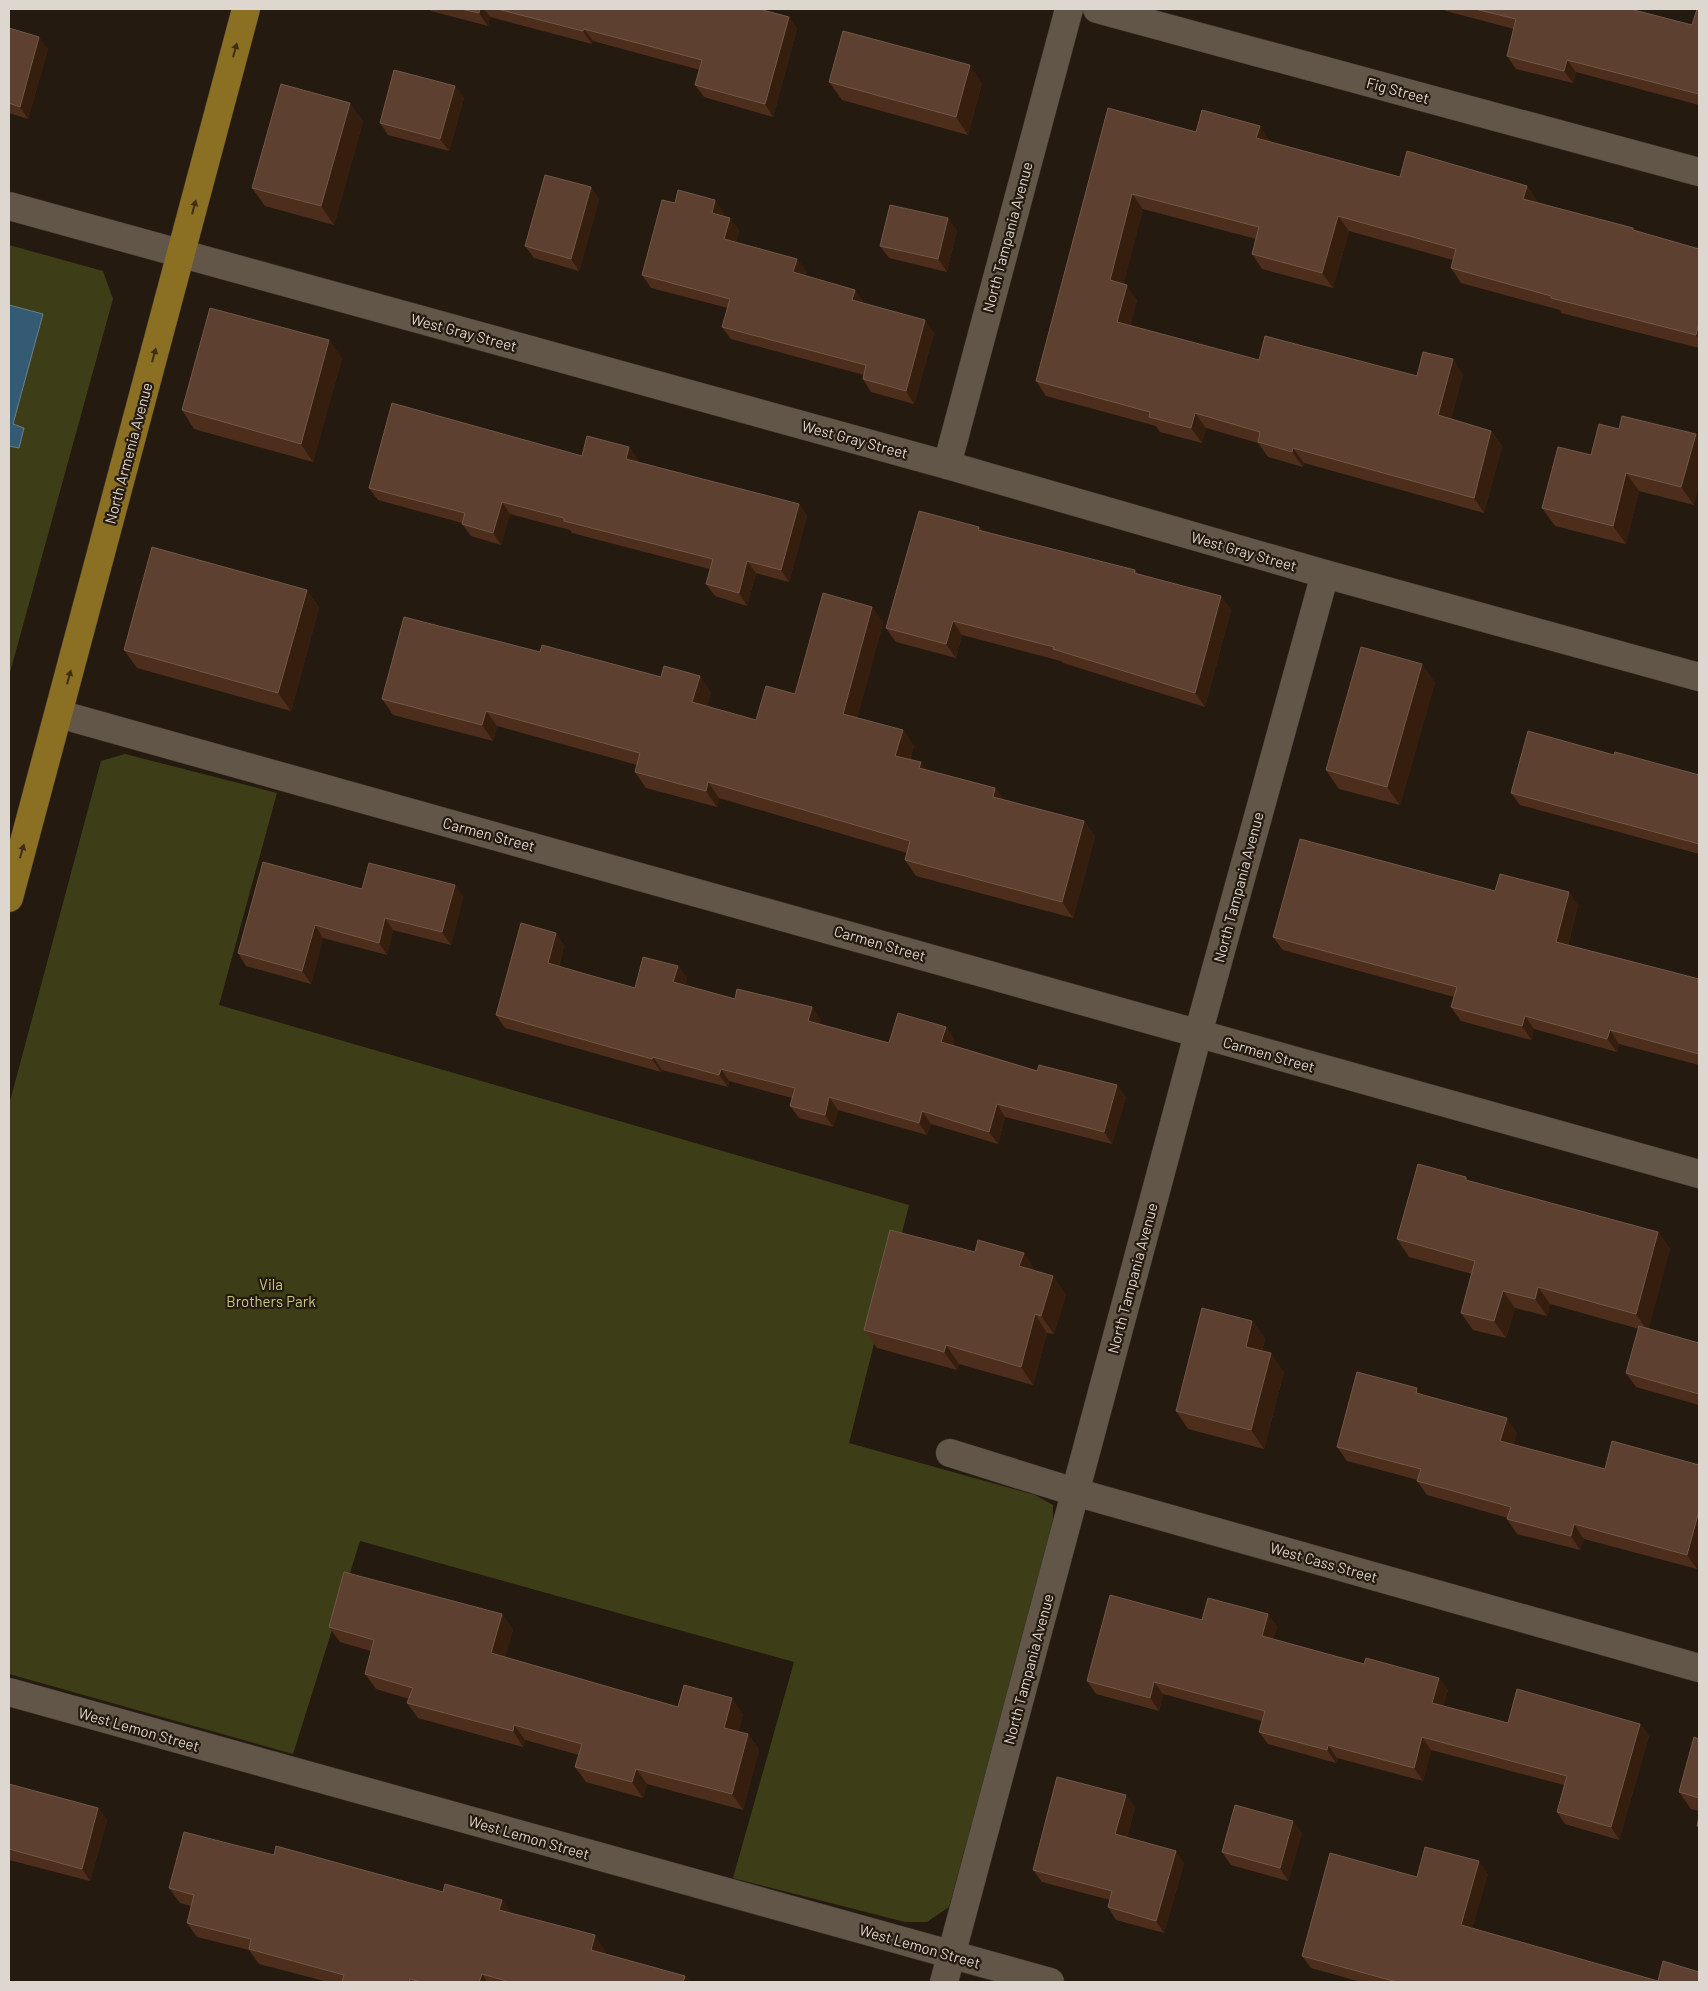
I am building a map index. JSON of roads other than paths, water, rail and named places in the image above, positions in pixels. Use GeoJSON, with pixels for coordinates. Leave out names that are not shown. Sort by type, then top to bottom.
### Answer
{"type":"FeatureCollection","features":[{"type":"Feature","properties":{"kind":"main road","name":"North Armenia Avenue"},"geometry":{"type":"LineString","coordinates":[[9,898],[246,9]]}},
{"type":"Feature","properties":{"kind":"street","name":"North Tampania Avenue"},"geometry":{"type":"LineString","coordinates":[[947,465],[1069,9]]}},
{"type":"Feature","properties":{"kind":"street","name":"Fig Street"},"geometry":{"type":"LineString","coordinates":[[1097,9],[1699,172]]}},
{"type":"Feature","properties":{"kind":"street","name":"West Gray Street"},"geometry":{"type":"LineString","coordinates":[[9,206],[947,465],[1324,574],[1699,677]]}},
{"type":"Feature","properties":{"kind":"street","name":"North Tampania Avenue"},"geometry":{"type":"LineString","coordinates":[[944,1982],[1198,1034],[1324,574]]}},
{"type":"Feature","properties":{"kind":"street","name":"Carmen Street"},"geometry":{"type":"LineString","coordinates":[[59,714],[830,928],[1198,1034],[1699,1174]]}},
{"type":"Feature","properties":{"kind":"street","name":"West Cass Street"},"geometry":{"type":"LineString","coordinates":[[950,1452],[1075,1492],[1699,1668]]}},
{"type":"Feature","properties":{"kind":"street","name":"West Lemon Street"},"geometry":{"type":"LineString","coordinates":[[9,1692],[1050,1982]]}},
{"type":"Feature","properties":{"kind":"water"},"geometry":{"type":"Polygon","coordinates":[[[9,305],[43,314],[13,424],[24,428],[19,448],[9,446],[9,305]]]}},
{"type":"Feature","properties":{"kind":"park label","name":"Vila Brothers Park"},"geometry":{"type":"Point","coordinates":[271,1292]}}]}
